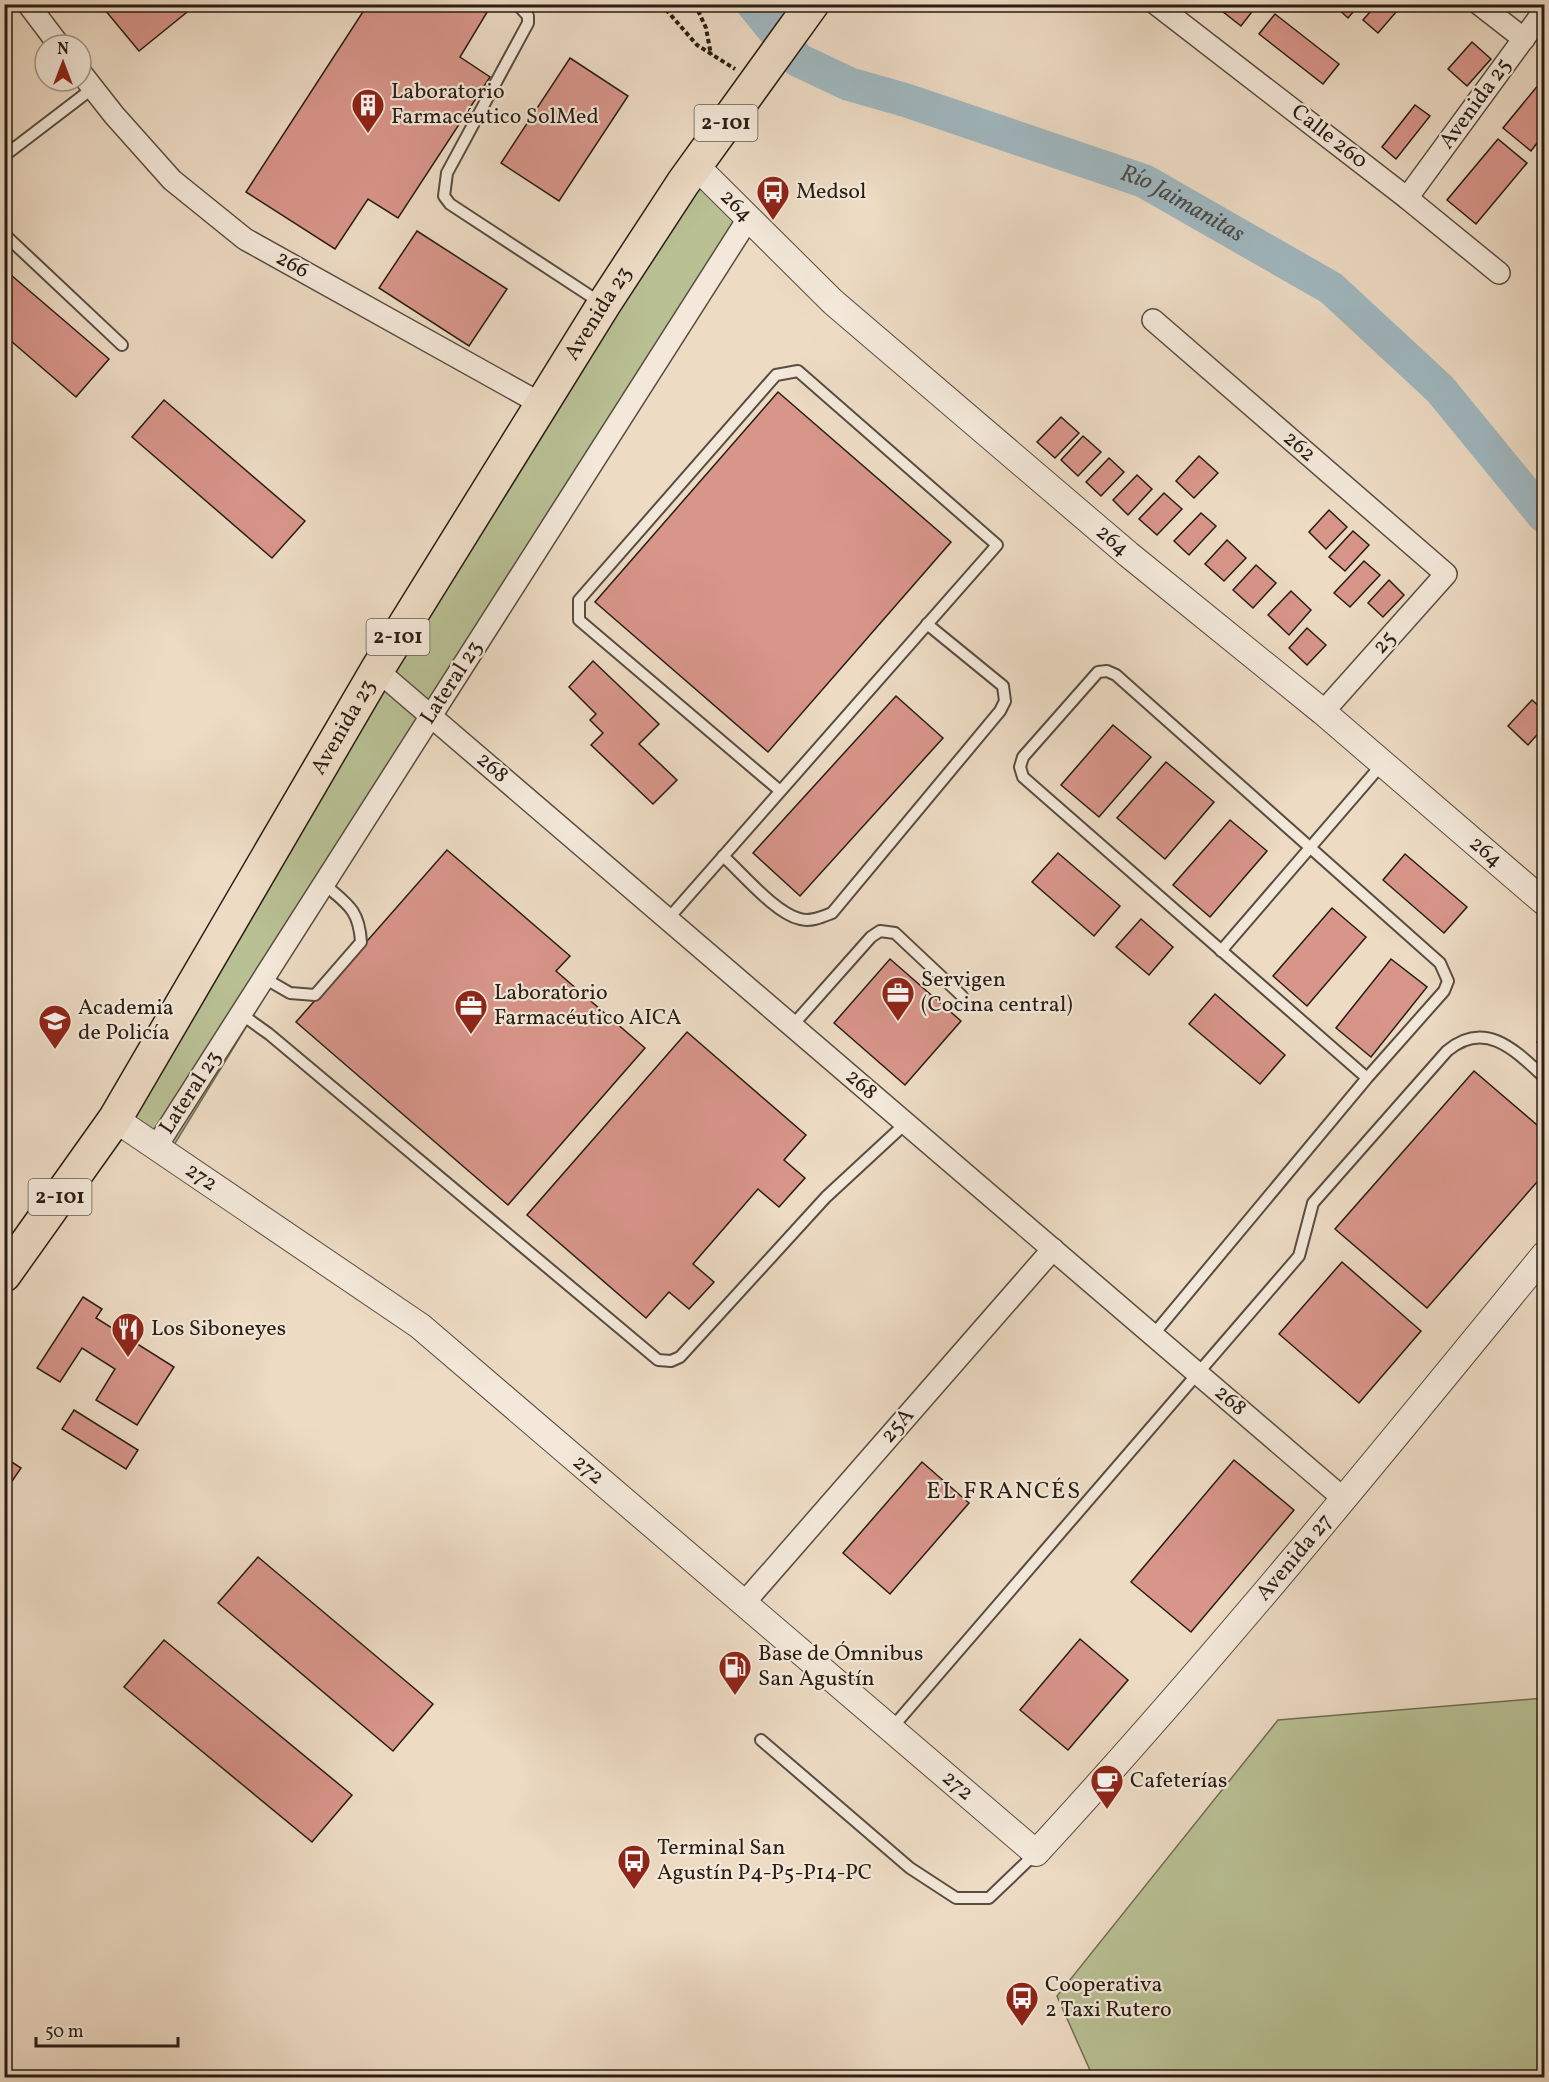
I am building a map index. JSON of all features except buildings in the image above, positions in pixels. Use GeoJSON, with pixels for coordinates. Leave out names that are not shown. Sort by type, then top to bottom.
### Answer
{"type":"FeatureCollection","features":[{"type":"Feature","properties":{"kind":"main road","name":"Avenida 23"},"geometry":{"type":"LineString","coordinates":[[4,1275],[115,1119],[377,670],[604,304],[695,165],[812,4]]}},
{"type":"Feature","properties":{"kind":"street"},"geometry":{"type":"LineString","coordinates":[[27,4],[50,33]]}},
{"type":"Feature","properties":{"kind":"street","name":"Calle 260"},"geometry":{"type":"LineString","coordinates":[[1156,4],[1407,198],[1499,273]]}},
{"type":"Feature","properties":{"kind":"street"},"geometry":{"type":"LineString","coordinates":[[1479,4],[1524,39]]}},
{"type":"Feature","properties":{"kind":"street","name":"Avenida 25"},"geometry":{"type":"LineString","coordinates":[[1407,198],[1545,11]]}},
{"type":"Feature","properties":{"kind":"street","name":"266"},"geometry":{"type":"LineString","coordinates":[[93,87],[172,180],[245,239],[543,405]]}},
{"type":"Feature","properties":{"kind":"street","name":"264"},"geometry":{"type":"LineString","coordinates":[[695,165],[748,219],[869,332],[1128,554],[1323,712],[1545,902]]}},
{"type":"Feature","properties":{"kind":"street","name":"Lateral 23"},"geometry":{"type":"LineString","coordinates":[[156,1147],[748,219]]}},
{"type":"Feature","properties":{"kind":"street","name":"262"},"geometry":{"type":"LineString","coordinates":[[1153,320],[1446,574]]}},
{"type":"Feature","properties":{"kind":"street","name":"25"},"geometry":{"type":"LineString","coordinates":[[1323,712],[1446,574]]}},
{"type":"Feature","properties":{"kind":"street","name":"268"},"geometry":{"type":"LineString","coordinates":[[377,670],[1344,1499]]}},
{"type":"Feature","properties":{"kind":"street","name":"272"},"geometry":{"type":"LineString","coordinates":[[115,1119],[420,1326],[1036,1853]]}},
{"type":"Feature","properties":{"kind":"street","name":"25A"},"geometry":{"type":"LineString","coordinates":[[744,1603],[1053,1249]]}},
{"type":"Feature","properties":{"kind":"street","name":"Avenida 27"},"geometry":{"type":"LineString","coordinates":[[1036,1853],[1101,1783],[1344,1499],[1545,1256]]}},
{"type":"Feature","properties":{"kind":"lane"},"geometry":{"type":"LineString","coordinates":[[517,4],[528,16],[524,33],[447,172],[444,196],[450,204],[604,304]]}},
{"type":"Feature","properties":{"kind":"lane"},"geometry":{"type":"LineString","coordinates":[[4,156],[73,93]]}},
{"type":"Feature","properties":{"kind":"lane"},"geometry":{"type":"LineString","coordinates":[[4,234],[122,345]]}},
{"type":"Feature","properties":{"kind":"lane"},"geometry":{"type":"LineString","coordinates":[[668,919],[997,544],[798,371],[776,375],[579,600],[579,620],[779,790]]}},
{"type":"Feature","properties":{"kind":"lane"},"geometry":{"type":"LineString","coordinates":[[723,856],[780,909],[800,919],[817,919],[832,913],[1004,705],[1006,693],[1003,686],[927,624]]}},
{"type":"Feature","properties":{"kind":"lane"},"geometry":{"type":"LineString","coordinates":[[1153,1335],[1367,1078],[1444,991],[1447,975],[1440,963],[1116,675],[1102,671],[1092,676],[1023,756],[1020,767],[1023,777],[1367,1078]]}},
{"type":"Feature","properties":{"kind":"lane"},"geometry":{"type":"LineString","coordinates":[[1221,951],[1383,763]]}},
{"type":"Feature","properties":{"kind":"lane"},"geometry":{"type":"LineString","coordinates":[[264,978],[290,993],[315,995],[361,942],[359,924],[353,908],[324,884]]}},
{"type":"Feature","properties":{"kind":"lane"},"geometry":{"type":"LineString","coordinates":[[792,1026],[871,937],[880,931],[894,933],[962,996]]}},
{"type":"Feature","properties":{"kind":"lane"},"geometry":{"type":"LineString","coordinates":[[241,1014],[269,1034],[658,1360],[671,1361],[680,1357],[826,1197],[856,1172],[906,1123]]}},
{"type":"Feature","properties":{"kind":"lane"},"geometry":{"type":"LineString","coordinates":[[891,1729],[1299,1256],[1313,1203],[1447,1051],[1468,1037],[1483,1036],[1506,1045],[1545,1077]]}},
{"type":"Feature","properties":{"kind":"lane"},"geometry":{"type":"LineString","coordinates":[[760,1740],[910,1868],[956,1898],[989,1898],[1036,1853]]}},
{"type":"Feature","properties":{"kind":"path"},"geometry":{"type":"LineString","coordinates":[[661,4],[677,25],[712,55],[756,82]]}},
{"type":"Feature","properties":{"kind":"path"},"geometry":{"type":"LineString","coordinates":[[695,4],[706,28],[712,55]]}},
{"type":"Feature","properties":{"kind":"green space"},"geometry":{"type":"Polygon","coordinates":[[[696,167],[744,213],[171,1150],[115,1119],[696,167]]]}},
{"type":"Feature","properties":{"kind":"green space"},"geometry":{"type":"Polygon","coordinates":[[[1544,1698],[1544,2077],[1093,2077],[1057,1996],[1278,1720],[1544,1698]]]}},
{"type":"Feature","properties":{"kind":"waterway","name":"Río Jaimanitas"},"geometry":{"type":"LineString","coordinates":[[753,4],[798,60],[849,84],[905,100],[1144,181],[1331,288],[1440,389],[1544,516]]}},
{"type":"Feature","properties":{"kind":"place","name":"Laboratorio Farmacéutico SolMed"},"geometry":{"type":"Point","coordinates":[368,134]}},
{"type":"Feature","properties":{"kind":"place","name":"Medsol"},"geometry":{"type":"Point","coordinates":[773,221]}},
{"type":"Feature","properties":{"kind":"place","name":"Servigen (Cocina central)"},"geometry":{"type":"Point","coordinates":[898,1022]}},
{"type":"Feature","properties":{"kind":"place","name":"Laboratorio Farmacéutico AICA"},"geometry":{"type":"Point","coordinates":[471,1035]}},
{"type":"Feature","properties":{"kind":"place","name":"Academia de Policía"},"geometry":{"type":"Point","coordinates":[55,1050]}},
{"type":"Feature","properties":{"kind":"place","name":"Los Siboneyes"},"geometry":{"type":"Point","coordinates":[128,1358]}},
{"type":"Feature","properties":{"kind":"place","name":"Base de Ómnibus San Agustín"},"geometry":{"type":"Point","coordinates":[735,1696]}},
{"type":"Feature","properties":{"kind":"place","name":"Cafeterías"},"geometry":{"type":"Point","coordinates":[1107,1810]}},
{"type":"Feature","properties":{"kind":"place","name":"Terminal San Agustín P4-P5-P14-PC"},"geometry":{"type":"Point","coordinates":[634,1890]}},
{"type":"Feature","properties":{"kind":"place","name":"Cooperativa 2 Taxi Rutero"},"geometry":{"type":"Point","coordinates":[1022,2027]}},
{"type":"Feature","properties":{"kind":"district","name":"EL FRANCÉS"},"geometry":{"type":"Point","coordinates":[1004,1492]}}]}
